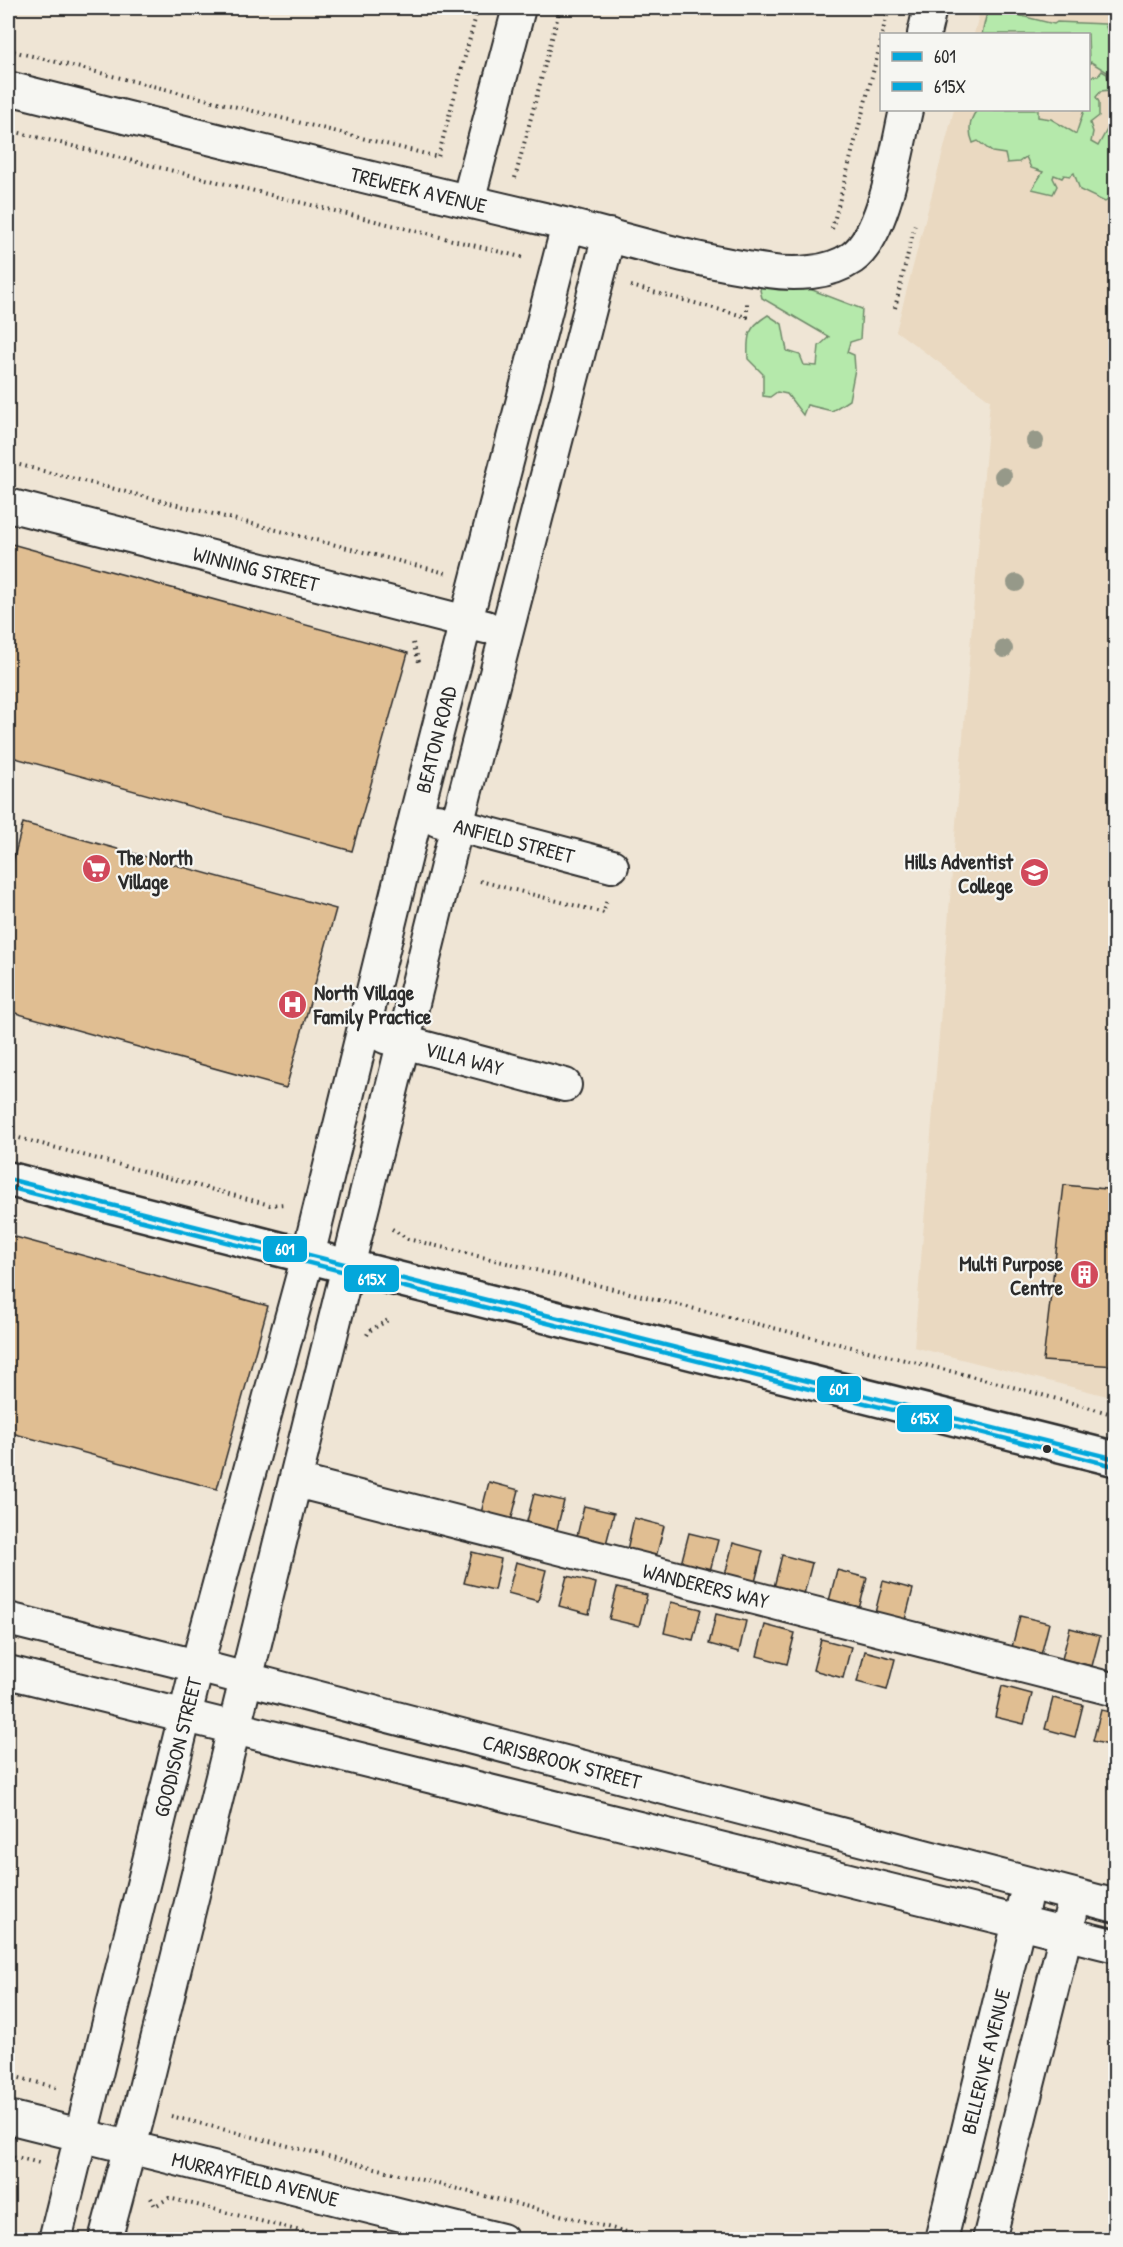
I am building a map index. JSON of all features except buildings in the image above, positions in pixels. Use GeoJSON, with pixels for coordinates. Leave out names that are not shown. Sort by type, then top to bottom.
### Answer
{"type":"FeatureCollection","features":[{"type":"Feature","properties":{"kind":"main road"},"geometry":{"type":"LineString","coordinates":[[8,1179],[1116,1459]]}},
{"type":"Feature","properties":{"kind":"street"},"geometry":{"type":"LineString","coordinates":[[468,201],[519,8]]}},
{"type":"Feature","properties":{"kind":"street"},"geometry":{"type":"LineString","coordinates":[[924,33],[930,8]]}},
{"type":"Feature","properties":{"kind":"street","name":"TREWEEK AVENUE"},"geometry":{"type":"LineString","coordinates":[[8,88],[713,262],[770,272],[826,269]]}},
{"type":"Feature","properties":{"kind":"street"},"geometry":{"type":"LineString","coordinates":[[826,269],[854,257],[867,241],[880,217],[906,111]]}},
{"type":"Feature","properties":{"kind":"street","name":"BEATON ROAD"},"geometry":{"type":"LineString","coordinates":[[308,1256],[416,815],[568,225]]}},
{"type":"Feature","properties":{"kind":"street","name":"BEATON ROAD"},"geometry":{"type":"LineString","coordinates":[[349,1265],[457,825],[609,235]]}},
{"type":"Feature","properties":{"kind":"street","name":"WINNING STREET"},"geometry":{"type":"LineString","coordinates":[[8,505],[507,632]]}},
{"type":"Feature","properties":{"kind":"street","name":"ANFIELD STREET"},"geometry":{"type":"LineString","coordinates":[[416,815],[612,866]]}},
{"type":"Feature","properties":{"kind":"street","name":"VILLA WAY"},"geometry":{"type":"LineString","coordinates":[[364,1032],[565,1085]]}},
{"type":"Feature","properties":{"kind":"street","name":"GOODISON STREET"},"geometry":{"type":"LineString","coordinates":[[55,2240],[197,1666],[308,1256]]}},
{"type":"Feature","properties":{"kind":"street"},"geometry":{"type":"LineString","coordinates":[[105,2240],[140,2109],[349,1265]]}},
{"type":"Feature","properties":{"kind":"street","name":"WANDERERS WAY"},"geometry":{"type":"LineString","coordinates":[[296,1481],[1116,1690]]}},
{"type":"Feature","properties":{"kind":"street","name":"CARISBROOK STREET"},"geometry":{"type":"LineString","coordinates":[[8,1619],[197,1666],[1116,1906]]}},
{"type":"Feature","properties":{"kind":"street","name":"CARISBROOK STREET"},"geometry":{"type":"LineString","coordinates":[[8,1672],[1116,1946]]}},
{"type":"Feature","properties":{"kind":"street","name":"BELLERIVE AVENUE"},"geometry":{"type":"LineString","coordinates":[[942,2240],[1029,1884]]}},
{"type":"Feature","properties":{"kind":"street"},"geometry":{"type":"LineString","coordinates":[[988,2240],[1076,1895]]}},
{"type":"Feature","properties":{"kind":"street","name":"MURRAYFIELD AVENUE"},"geometry":{"type":"LineString","coordinates":[[8,2117],[502,2240]]}},
{"type":"Feature","properties":{"kind":"path"},"geometry":{"type":"LineString","coordinates":[[8,50],[438,157],[478,8]]}},
{"type":"Feature","properties":{"kind":"path"},"geometry":{"type":"LineString","coordinates":[[515,179],[560,8]]}},
{"type":"Feature","properties":{"kind":"path"},"geometry":{"type":"LineString","coordinates":[[883,33],[890,8]]}},
{"type":"Feature","properties":{"kind":"path"},"geometry":{"type":"LineString","coordinates":[[826,269],[880,44]]}},
{"type":"Feature","properties":{"kind":"path"},"geometry":{"type":"LineString","coordinates":[[8,130],[557,266]]}},
{"type":"Feature","properties":{"kind":"path"},"geometry":{"type":"LineString","coordinates":[[598,277],[747,317]]}},
{"type":"Feature","properties":{"kind":"path"},"geometry":{"type":"LineString","coordinates":[[8,462],[453,575]]}},
{"type":"Feature","properties":{"kind":"path"},"geometry":{"type":"LineString","coordinates":[[412,639],[422,673]]}},
{"type":"Feature","properties":{"kind":"path"},"geometry":{"type":"LineString","coordinates":[[480,881],[604,912]]}},
{"type":"Feature","properties":{"kind":"path"},"geometry":{"type":"LineString","coordinates":[[8,1135],[270,1205],[290,1204],[319,1210]]}},
{"type":"Feature","properties":{"kind":"path"},"geometry":{"type":"LineString","coordinates":[[361,1220],[393,1229],[408,1239],[952,1371],[1116,1415]]}},
{"type":"Feature","properties":{"kind":"path"},"geometry":{"type":"LineString","coordinates":[[8,2075],[92,2096]]}},
{"type":"Feature","properties":{"kind":"path"},"geometry":{"type":"LineString","coordinates":[[140,2109],[658,2240]]}},
{"type":"Feature","properties":{"kind":"path"},"geometry":{"type":"LineString","coordinates":[[8,2155],[49,2165]]}},
{"type":"Feature","properties":{"kind":"path"},"geometry":{"type":"LineString","coordinates":[[147,2190],[155,2206],[169,2198],[336,2240]]}},
{"type":"Feature","properties":{"kind":"shaded area","name":"Hills Adventist College"},"geometry":{"type":"Polygon","coordinates":[[[981,8],[1083,8],[1115,16],[1115,1398],[914,1347],[990,400],[896,331],[954,111],[1090,111],[1090,33],[974,33],[981,8]]]}},
{"type":"Feature","properties":{"kind":"green space"},"geometry":{"type":"Polygon","coordinates":[[[988,8],[1054,24],[1057,22],[1105,24],[1112,44],[1115,43],[1115,77],[1090,63],[1090,33],[982,33],[988,8]]]}},
{"type":"Feature","properties":{"kind":"green space"},"geometry":{"type":"Polygon","coordinates":[[[1102,71],[1107,74],[1110,90],[1101,91],[1096,97],[1099,102],[1099,116],[1090,123],[1093,132],[1091,142],[1098,146],[1115,115],[1115,195],[1105,202],[1080,190],[1074,173],[1070,176],[1064,175],[1062,178],[1054,175],[1057,186],[1053,194],[1032,189],[1043,172],[1031,168],[1026,157],[1019,162],[1007,163],[1005,154],[992,152],[978,141],[973,143],[970,126],[976,111],[1038,111],[1038,117],[1051,119],[1076,134],[1084,111],[1090,111],[1090,79],[1092,76],[1098,76],[1102,71]]]}},
{"type":"Feature","properties":{"kind":"green space"},"geometry":{"type":"Polygon","coordinates":[[[765,278],[781,278],[862,309],[860,339],[850,342],[847,352],[854,355],[855,369],[849,400],[832,411],[807,405],[803,415],[787,394],[777,392],[770,397],[763,396],[763,374],[748,359],[748,338],[756,324],[768,315],[782,324],[787,351],[800,355],[804,365],[817,366],[819,346],[829,337],[762,298],[760,290],[765,278]]]}},
{"type":"Feature","properties":{"kind":"transit line","name":"601"},"geometry":{"type":"LineString","coordinates":[[8,1179],[1116,1459]]}},
{"type":"Feature","properties":{"kind":"transit line","name":"615X"},"geometry":{"type":"LineString","coordinates":[[8,1187],[1114,1466]]}},
{"type":"Feature","properties":{"kind":"place","name":"The North Village"},"geometry":{"type":"Point","coordinates":[96,869]}},
{"type":"Feature","properties":{"kind":"place","name":"Hills Adventist College"},"geometry":{"type":"Point","coordinates":[1034,873]}},
{"type":"Feature","properties":{"kind":"place","name":"North Village Family Practice"},"geometry":{"type":"Point","coordinates":[293,1004]}},
{"type":"Feature","properties":{"kind":"place","name":"Multi Purpose Centre"},"geometry":{"type":"Point","coordinates":[1084,1275]}}]}
